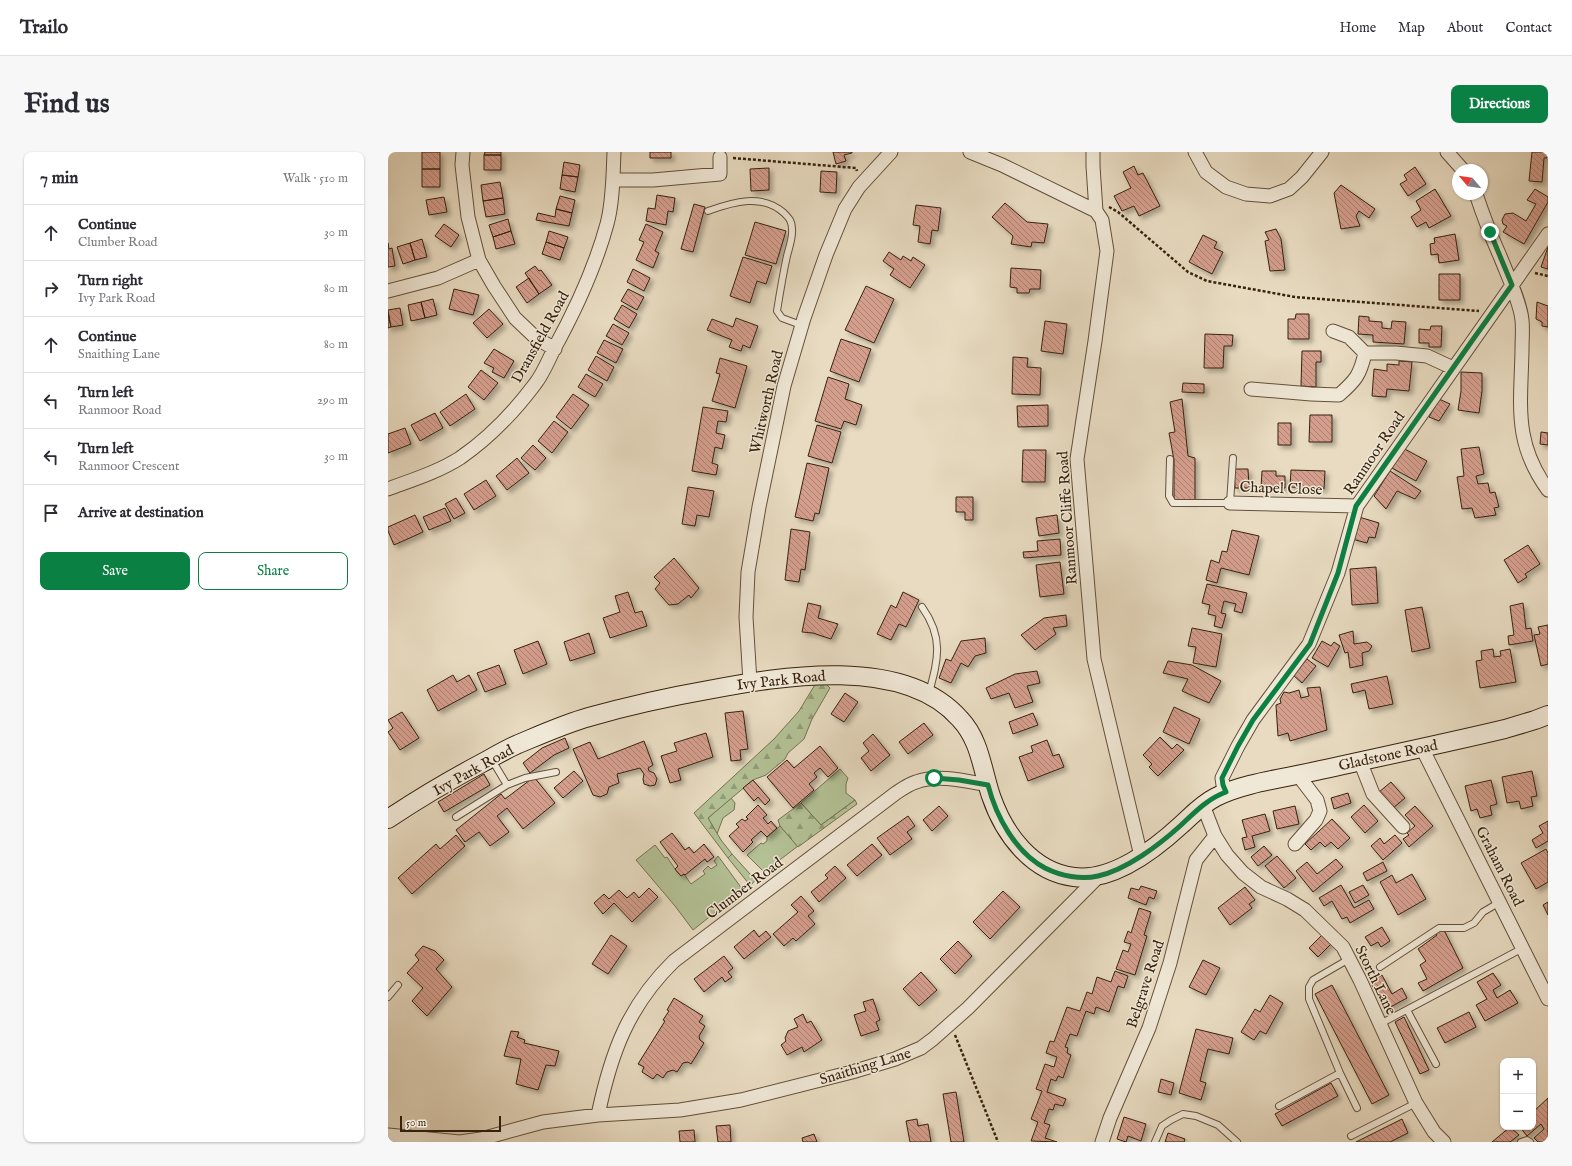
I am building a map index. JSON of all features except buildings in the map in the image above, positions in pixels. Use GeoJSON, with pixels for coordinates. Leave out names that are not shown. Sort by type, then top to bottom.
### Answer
{"type":"FeatureCollection","features":[{"type":"Feature","properties":{"kind":"street"},"geometry":{"type":"LineString","coordinates":[[463,152],[462,165],[468,217],[479,260],[515,318],[536,338],[554,349]]}},
{"type":"Feature","properties":{"kind":"street","name":"Dransfield Road"},"geometry":{"type":"LineString","coordinates":[[388,490],[430,473],[459,458],[485,439],[511,414],[536,383],[571,319],[590,275],[607,223],[614,152]]}},
{"type":"Feature","properties":{"kind":"street","name":"Whitworth Road"},"geometry":{"type":"LineString","coordinates":[[750,682],[746,617],[748,572],[784,386],[802,325],[826,255],[845,209],[859,187],[890,152]]}},
{"type":"Feature","properties":{"kind":"street"},"geometry":{"type":"LineString","coordinates":[[970,152],[1096,205]]}},
{"type":"Feature","properties":{"kind":"street","name":"Ranmoor Cliffe Road"},"geometry":{"type":"LineString","coordinates":[[1093,152],[1096,205],[1102,220],[1107,251],[1077,459],[1094,659],[1141,856]]}},
{"type":"Feature","properties":{"kind":"street"},"geometry":{"type":"LineString","coordinates":[[1195,152],[1206,172],[1226,187],[1246,194],[1270,196],[1289,189],[1322,152]]}},
{"type":"Feature","properties":{"kind":"street"},"geometry":{"type":"LineString","coordinates":[[1447,152],[1458,164]]}},
{"type":"Feature","properties":{"kind":"street"},"geometry":{"type":"LineString","coordinates":[[612,180],[653,180],[720,174],[720,157]]}},
{"type":"Feature","properties":{"kind":"street"},"geometry":{"type":"LineString","coordinates":[[1478,200],[1512,285],[1522,319],[1520,415],[1523,437],[1528,456],[1538,476],[1548,490]]}},
{"type":"Feature","properties":{"kind":"street","name":"Ranmoor Road"},"geometry":{"type":"LineString","coordinates":[[1226,792],[1222,778],[1253,720],[1310,644],[1315,634],[1338,573],[1356,506],[1548,234]]}},
{"type":"Feature","properties":{"kind":"street"},"geometry":{"type":"LineString","coordinates":[[388,291],[438,278],[479,260]]}},
{"type":"Feature","properties":{"kind":"street"},"geometry":{"type":"LineString","coordinates":[[1333,331],[1348,337],[1365,353],[1396,353],[1427,356],[1453,368]]}},
{"type":"Feature","properties":{"kind":"street"},"geometry":{"type":"LineString","coordinates":[[1252,388],[1311,394],[1340,395],[1350,385],[1361,370],[1365,353]]}},
{"type":"Feature","properties":{"kind":"street","name":"Chapel Close"},"geometry":{"type":"LineString","coordinates":[[1230,503],[1356,506]]}},
{"type":"Feature","properties":{"kind":"street","name":"Ivy Park Road"},"geometry":{"type":"LineString","coordinates":[[388,819],[464,772],[514,746],[586,718],[667,697],[750,682],[819,675],[849,676],[895,682],[929,695],[950,708],[965,724],[978,749],[994,804],[1005,826],[1019,846],[1040,865],[1059,874],[1080,878],[1099,876]]}},
{"type":"Feature","properties":{"kind":"street","name":"Gladstone Road"},"geometry":{"type":"LineString","coordinates":[[1226,792],[1264,782],[1505,729],[1535,720],[1548,714]]}},
{"type":"Feature","properties":{"kind":"street","name":"Graham Road"},"geometry":{"type":"LineString","coordinates":[[1422,748],[1548,999]]}},
{"type":"Feature","properties":{"kind":"street"},"geometry":{"type":"LineString","coordinates":[[1360,761],[1373,794],[1403,827]]}},
{"type":"Feature","properties":{"kind":"street"},"geometry":{"type":"LineString","coordinates":[[1295,844],[1316,820],[1320,811],[1317,800],[1298,775]]}},
{"type":"Feature","properties":{"kind":"street","name":"Clumber Road"},"geometry":{"type":"LineString","coordinates":[[598,1115],[604,1084],[614,1051],[625,1026],[635,1008],[648,991],[674,962],[902,789],[915,782],[934,778],[959,780],[988,785]]}},
{"type":"Feature","properties":{"kind":"street","name":"Snaithing Lane"},"geometry":{"type":"LineString","coordinates":[[388,1135],[460,1142],[481,1139],[543,1122],[598,1115],[680,1110],[740,1100],[789,1089],[895,1059],[921,1048],[951,1023],[1099,876],[1128,864],[1141,856],[1180,827],[1203,805],[1226,792]]}},
{"type":"Feature","properties":{"kind":"street","name":"Storth Lane"},"geometry":{"type":"LineString","coordinates":[[1203,805],[1215,836],[1227,855],[1243,873],[1262,887],[1305,910],[1343,947],[1416,1103],[1434,1132],[1444,1142]]}},
{"type":"Feature","properties":{"kind":"street","name":"Belgrave Road"},"geometry":{"type":"LineString","coordinates":[[1103,1141],[1149,1028],[1170,963],[1196,860],[1215,836]]}},
{"type":"Feature","properties":{"kind":"lane"},"geometry":{"type":"LineString","coordinates":[[708,210],[732,202],[746,200],[761,201],[778,208],[790,220],[792,230],[780,286],[777,311],[782,318],[802,325]]}},
{"type":"Feature","properties":{"kind":"lane"},"geometry":{"type":"LineString","coordinates":[[1170,459],[1169,496],[1173,503],[1230,503],[1233,458]]}},
{"type":"Feature","properties":{"kind":"lane"},"geometry":{"type":"LineString","coordinates":[[922,607],[935,628],[936,638],[936,668],[929,695]]}},
{"type":"Feature","properties":{"kind":"lane"},"geometry":{"type":"LineString","coordinates":[[491,758],[506,785]]}},
{"type":"Feature","properties":{"kind":"lane"},"geometry":{"type":"LineString","coordinates":[[456,817],[506,785],[525,778],[556,772]]}},
{"type":"Feature","properties":{"kind":"lane"},"geometry":{"type":"LineString","coordinates":[[1380,967],[1439,928],[1464,928],[1474,923],[1483,912],[1500,902]]}},
{"type":"Feature","properties":{"kind":"lane"},"geometry":{"type":"LineString","coordinates":[[1380,1024],[1523,948]]}},
{"type":"Feature","properties":{"kind":"lane"},"geometry":{"type":"LineString","coordinates":[[1349,958],[1313,980],[1309,987],[1309,999],[1340,1073],[1357,1108]]}},
{"type":"Feature","properties":{"kind":"lane"},"geometry":{"type":"LineString","coordinates":[[388,997],[398,985]]}},
{"type":"Feature","properties":{"kind":"lane"},"geometry":{"type":"LineString","coordinates":[[1407,1010],[1436,1064]]}},
{"type":"Feature","properties":{"kind":"lane"},"geometry":{"type":"LineString","coordinates":[[1279,1106],[1340,1073]]}},
{"type":"Feature","properties":{"kind":"lane"},"geometry":{"type":"LineString","coordinates":[[1351,1136],[1416,1103]]}},
{"type":"Feature","properties":{"kind":"lane"},"geometry":{"type":"LineString","coordinates":[[1156,1142],[1162,1126],[1183,1114],[1196,1116],[1218,1125],[1237,1142]]}},
{"type":"Feature","properties":{"kind":"lane"},"geometry":{"type":"LineString","coordinates":[[1521,1142],[1526,1140],[1530,1142]]}},
{"type":"Feature","properties":{"kind":"path"},"geometry":{"type":"LineString","coordinates":[[720,157],[856,168]]}},
{"type":"Feature","properties":{"kind":"path"},"geometry":{"type":"LineString","coordinates":[[1096,205],[1118,212],[1188,272],[1208,281],[1295,296],[1493,312]]}},
{"type":"Feature","properties":{"kind":"path"},"geometry":{"type":"LineString","coordinates":[[951,1023],[998,1142]]}},
{"type":"Feature","properties":{"kind":"green space"},"geometry":{"type":"Polygon","coordinates":[[[824,682],[830,688],[812,719],[804,739],[788,753],[785,759],[766,775],[753,780],[708,818],[721,840],[732,854],[728,858],[694,813],[774,739],[799,711],[816,683],[824,682]]]}},
{"type":"Feature","properties":{"kind":"green space"},"geometry":{"type":"Polygon","coordinates":[[[840,769],[848,778],[846,793],[855,800],[821,825],[801,803],[840,769]]]}},
{"type":"Feature","properties":{"kind":"green space"},"geometry":{"type":"Polygon","coordinates":[[[731,798],[735,803],[734,810],[723,818],[717,834],[708,818],[731,798]]]}},
{"type":"Feature","properties":{"kind":"green space"},"geometry":{"type":"Polygon","coordinates":[[[855,800],[857,804],[798,847],[780,826],[778,820],[801,803],[821,825],[855,800]]]}},
{"type":"Feature","properties":{"kind":"green space"},"geometry":{"type":"Polygon","coordinates":[[[780,826],[798,846],[764,872],[747,855],[761,843],[763,844],[767,841],[767,837],[780,826]]]}},
{"type":"Feature","properties":{"kind":"green space"},"geometry":{"type":"Polygon","coordinates":[[[655,845],[665,858],[667,857],[677,872],[681,876],[684,874],[691,884],[705,874],[703,871],[708,866],[711,869],[717,865],[714,861],[718,856],[742,891],[693,930],[636,860],[655,845]]]}},
{"type":"Feature","properties":{"kind":"green space"},"geometry":{"type":"Polygon","coordinates":[[[732,854],[756,879],[752,884],[749,884],[728,858],[732,854]]]}},
{"type":"Feature","properties":{"kind":"route"},"geometry":{"type":"LineString","coordinates":[[934,778],[959,780],[988,785],[999,816],[1019,846],[1040,865],[1048,870],[1059,874],[1080,878],[1099,876],[1128,864],[1160,843],[1180,827],[1203,805],[1226,792],[1222,778],[1238,746],[1253,720],[1300,658],[1315,634],[1338,573],[1356,506],[1512,285],[1490,232]]}}]}
